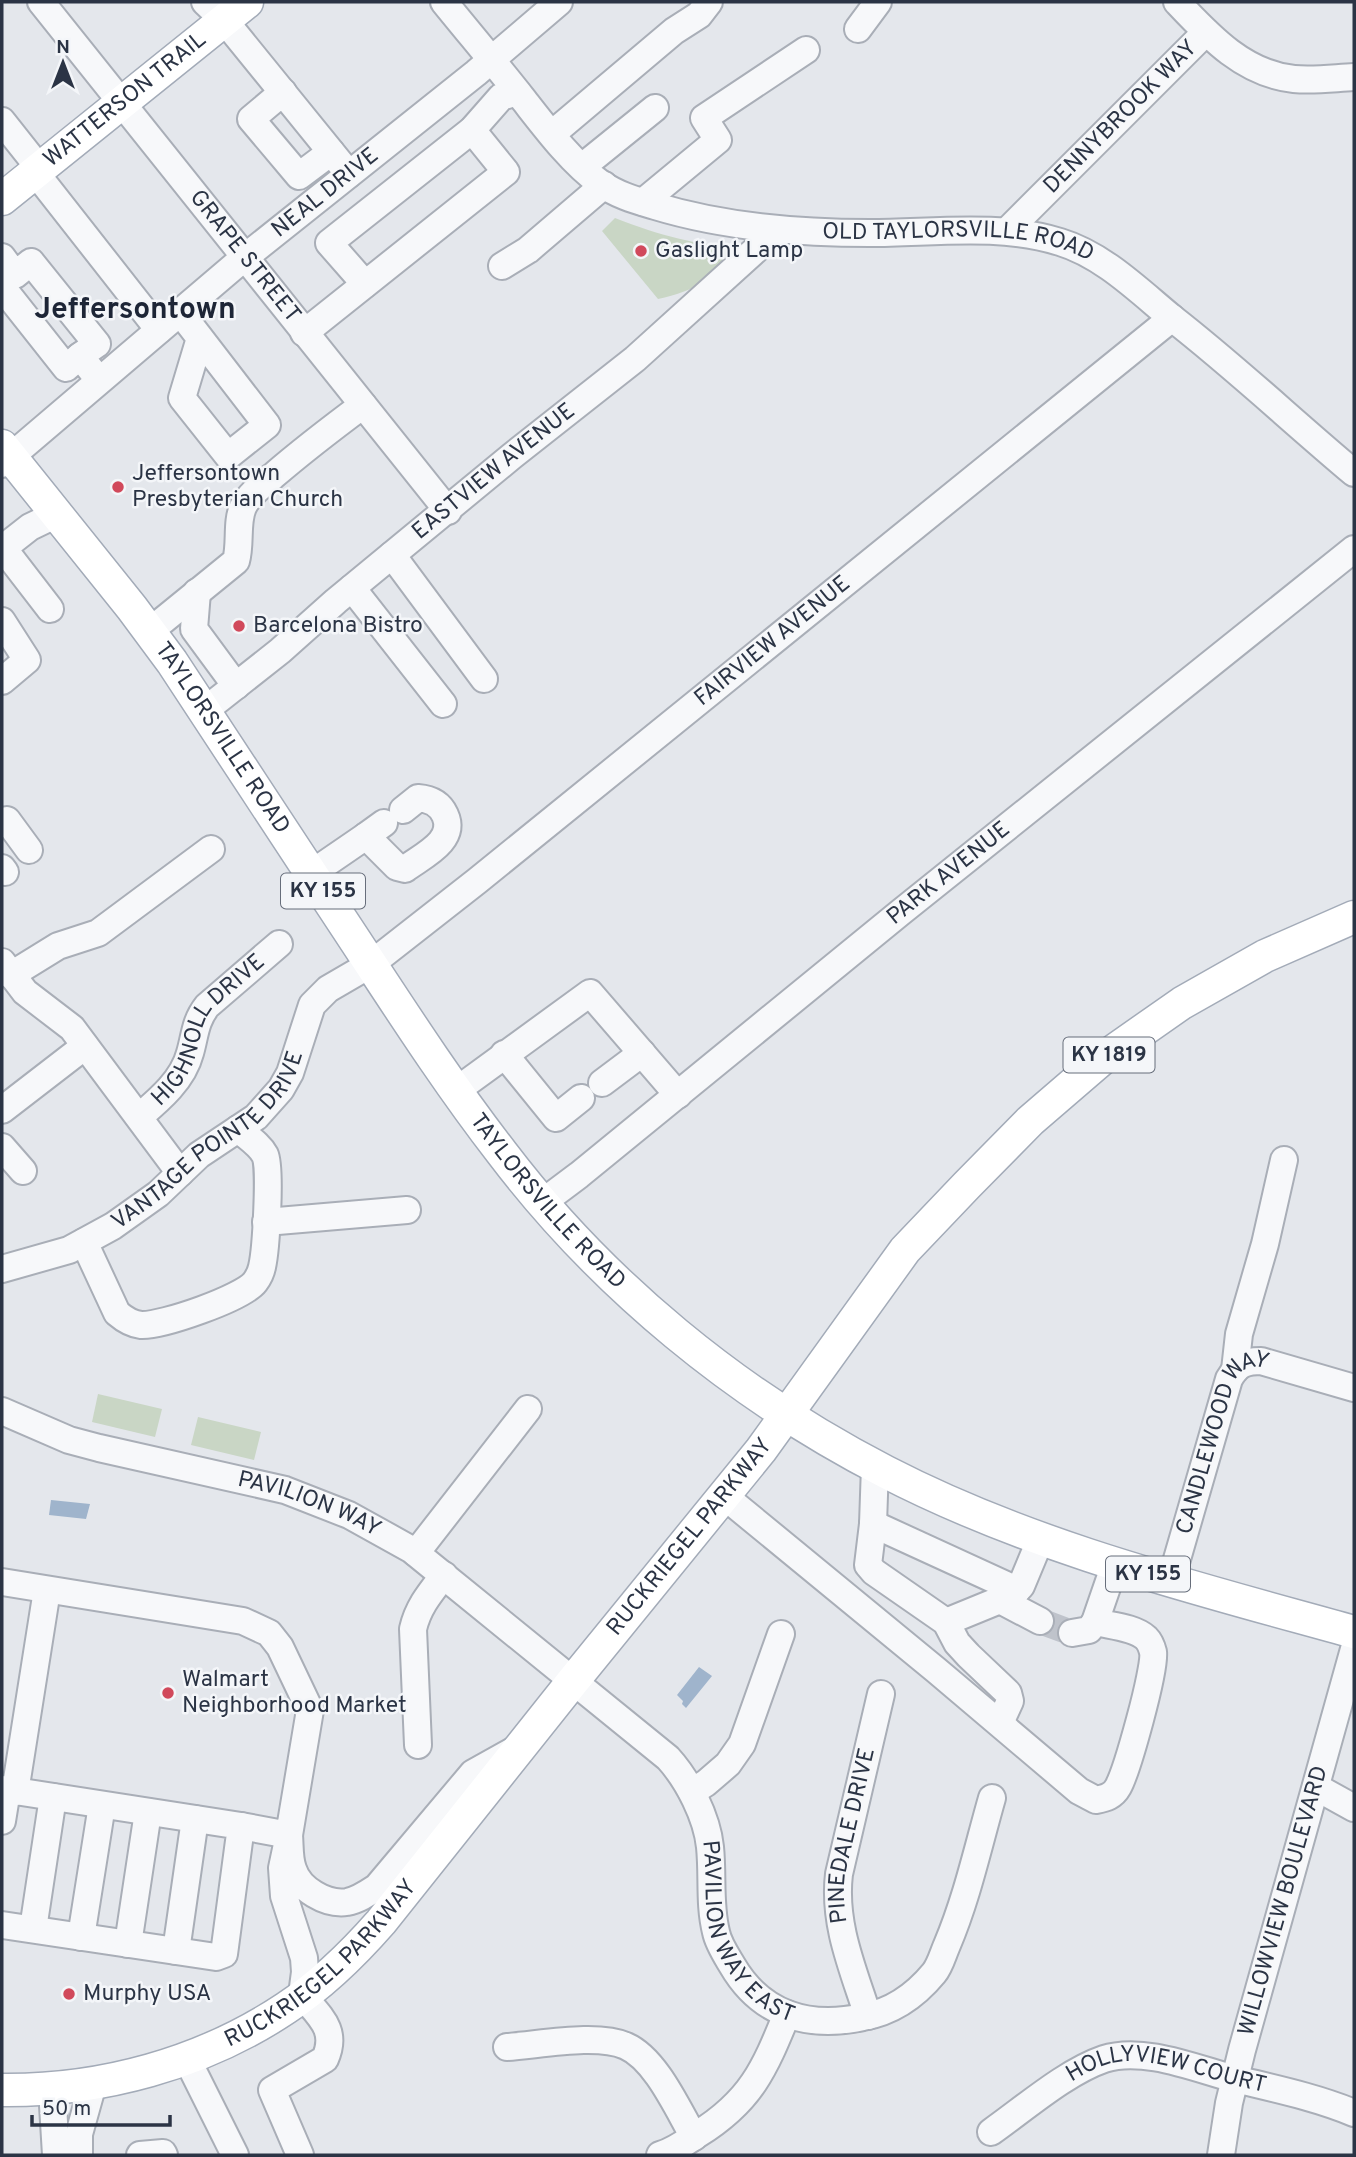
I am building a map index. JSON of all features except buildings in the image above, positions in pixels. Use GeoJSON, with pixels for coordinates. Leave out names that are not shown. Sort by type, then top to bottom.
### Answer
{"type":"FeatureCollection","features":[{"type":"Feature","properties":{"kind":"main road","name":"WATTERSON TRAIL"},"geometry":{"type":"LineString","coordinates":[[2,199],[121,103],[225,8]]}},
{"type":"Feature","properties":{"kind":"main road","name":"TAYLORSVILLE ROAD"},"geometry":{"type":"LineString","coordinates":[[5,455],[57,514],[157,641],[371,964],[500,1152],[564,1228],[660,1321],[739,1384],[785,1415],[875,1466],[946,1501],[1115,1563],[1354,1632]]}},
{"type":"Feature","properties":{"kind":"main road","name":"RUCKRIEGEL PARKWAY"},"geometry":{"type":"LineString","coordinates":[[2,2090],[52,2089],[93,2084],[153,2070],[229,2040],[286,2008],[327,1976],[375,1930],[761,1450],[905,1250],[1030,1121],[1102,1059],[1182,1003],[1265,956],[1354,917]]}},
{"type":"Feature","properties":{"kind":"street","name":"GRAPE STREET"},"geometry":{"type":"LineString","coordinates":[[41,2],[448,511]]}},
{"type":"Feature","properties":{"kind":"street","name":"OLD TAYLORSVILLE ROAD"},"geometry":{"type":"LineString","coordinates":[[444,2],[582,167],[604,185],[628,198],[720,222],[784,230],[867,233],[1007,231],[1062,243],[1090,255],[1140,291],[1354,473]]}},
{"type":"Feature","properties":{"kind":"street","name":"NEAL DRIVE"},"geometry":{"type":"LineString","coordinates":[[5,455],[559,2]]}},
{"type":"Feature","properties":{"kind":"street"},"geometry":{"type":"LineString","coordinates":[[552,134],[674,31],[699,15],[709,2]]}},
{"type":"Feature","properties":{"kind":"street"},"geometry":{"type":"LineString","coordinates":[[858,29],[878,2]]}},
{"type":"Feature","properties":{"kind":"street"},"geometry":{"type":"LineString","coordinates":[[1177,2],[1230,53],[1272,75],[1311,80],[1354,76]]}},
{"type":"Feature","properties":{"kind":"street"},"geometry":{"type":"LineString","coordinates":[[225,8],[283,92],[349,174]]}},
{"type":"Feature","properties":{"kind":"street","name":"DENNYBROOK WAY"},"geometry":{"type":"LineString","coordinates":[[1007,231],[1206,32]]}},
{"type":"Feature","properties":{"kind":"street"},"geometry":{"type":"LineString","coordinates":[[643,202],[718,140],[704,118],[806,50]]}},
{"type":"Feature","properties":{"kind":"street"},"geometry":{"type":"LineString","coordinates":[[283,92],[251,119],[299,176],[331,152]]}},
{"type":"Feature","properties":{"kind":"street"},"geometry":{"type":"LineString","coordinates":[[365,284],[329,243],[472,130],[501,97],[517,92]]}},
{"type":"Feature","properties":{"kind":"street"},"geometry":{"type":"LineString","coordinates":[[582,167],[655,108]]}},
{"type":"Feature","properties":{"kind":"street"},"geometry":{"type":"LineString","coordinates":[[2,121],[159,330]]}},
{"type":"Feature","properties":{"kind":"street"},"geometry":{"type":"LineString","coordinates":[[304,332],[506,172],[472,130]]}},
{"type":"Feature","properties":{"kind":"street"},"geometry":{"type":"LineString","coordinates":[[502,266],[528,250],[604,185]]}},
{"type":"Feature","properties":{"kind":"street","name":"EASTVIEW AVENUE"},"geometry":{"type":"LineString","coordinates":[[204,711],[280,652],[352,588],[512,456],[635,359],[761,245],[784,230]]}},
{"type":"Feature","properties":{"kind":"street"},"geometry":{"type":"LineString","coordinates":[[31,262],[97,344],[80,356],[66,368],[5,276],[31,262]]}},
{"type":"Feature","properties":{"kind":"street"},"geometry":{"type":"LineString","coordinates":[[180,312],[267,425],[228,456],[182,398],[200,338]]}},
{"type":"Feature","properties":{"kind":"street","name":"FAIRVIEW AVENUE"},"geometry":{"type":"LineString","coordinates":[[371,964],[1172,318]]}},
{"type":"Feature","properties":{"kind":"street"},"geometry":{"type":"LineString","coordinates":[[80,356],[99,380]]}},
{"type":"Feature","properties":{"kind":"street"},"geometry":{"type":"LineString","coordinates":[[157,641],[197,592],[236,561],[240,545],[241,513],[253,493],[363,405]]}},
{"type":"Feature","properties":{"kind":"street"},"geometry":{"type":"LineString","coordinates":[[50,609],[2,548],[30,527],[57,514]]}},
{"type":"Feature","properties":{"kind":"street","name":"PARK AVENUE"},"geometry":{"type":"LineString","coordinates":[[543,1202],[1354,549]]}},
{"type":"Feature","properties":{"kind":"street"},"geometry":{"type":"LineString","coordinates":[[392,555],[484,679]]}},
{"type":"Feature","properties":{"kind":"street"},"geometry":{"type":"LineString","coordinates":[[352,588],[443,704]]}},
{"type":"Feature","properties":{"kind":"street"},"geometry":{"type":"LineString","coordinates":[[197,592],[201,639],[236,686]]}},
{"type":"Feature","properties":{"kind":"street"},"geometry":{"type":"LineString","coordinates":[[2,621],[27,660],[2,681]]}},
{"type":"Feature","properties":{"kind":"street"},"geometry":{"type":"LineString","coordinates":[[157,641],[201,639]]}},
{"type":"Feature","properties":{"kind":"street"},"geometry":{"type":"LineString","coordinates":[[6,820],[29,850]]}},
{"type":"Feature","properties":{"kind":"street"},"geometry":{"type":"LineString","coordinates":[[312,873],[384,823]]}},
{"type":"Feature","properties":{"kind":"street"},"geometry":{"type":"LineString","coordinates":[[180,1173],[72,1028],[25,992],[6,969],[58,946],[98,933],[211,849]]}},
{"type":"Feature","properties":{"kind":"street","name":"HIGHNOLL DRIVE"},"geometry":{"type":"LineString","coordinates":[[139,1117],[182,1074],[199,1017],[207,1006],[279,944]]}},
{"type":"Feature","properties":{"kind":"street","name":"VANTAGE POINTE DRIVE"},"geometry":{"type":"LineString","coordinates":[[2,1269],[69,1250],[113,1226],[158,1194],[199,1155],[256,1117],[281,1089],[296,1059],[313,1005],[328,989],[371,964]]}},
{"type":"Feature","properties":{"kind":"street"},"geometry":{"type":"LineString","coordinates":[[457,1090],[590,993],[678,1095]]}},
{"type":"Feature","properties":{"kind":"street"},"geometry":{"type":"LineString","coordinates":[[2,1110],[85,1045]]}},
{"type":"Feature","properties":{"kind":"street"},"geometry":{"type":"LineString","coordinates":[[505,1054],[556,1118],[642,1053]]}},
{"type":"Feature","properties":{"kind":"street"},"geometry":{"type":"LineString","coordinates":[[84,1242],[117,1313],[127,1321],[141,1325],[173,1320],[242,1293],[254,1284],[262,1270],[269,1173],[266,1157],[260,1147],[238,1129]]}},
{"type":"Feature","properties":{"kind":"street"},"geometry":{"type":"LineString","coordinates":[[2,1147],[23,1171]]}},
{"type":"Feature","properties":{"kind":"street"},"geometry":{"type":"LineString","coordinates":[[1235,1370],[1240,1334],[1265,1244],[1283,1160]]}},
{"type":"Feature","properties":{"kind":"street"},"geometry":{"type":"LineString","coordinates":[[265,1222],[407,1210]]}},
{"type":"Feature","properties":{"kind":"street","name":"CANDLEWOOD WAY"},"geometry":{"type":"LineString","coordinates":[[1171,1580],[1225,1392],[1235,1370],[1248,1361],[1261,1361],[1354,1388]]}},
{"type":"Feature","properties":{"kind":"street"},"geometry":{"type":"LineString","coordinates":[[416,1553],[528,1409]]}},
{"type":"Feature","properties":{"kind":"street","name":"PAVILION WAY"},"geometry":{"type":"LineString","coordinates":[[2,1411],[69,1440],[285,1490],[349,1515],[416,1553],[573,1681]]}},
{"type":"Feature","properties":{"kind":"street"},"geometry":{"type":"LineString","coordinates":[[875,1466],[869,1565],[874,1572],[946,1622],[957,1643],[1008,1693],[1010,1702],[1007,1729]]}},
{"type":"Feature","properties":{"kind":"street"},"geometry":{"type":"LineString","coordinates":[[723,1495],[1079,1791],[1096,1800],[1109,1797],[1118,1788],[1147,1693],[1154,1654],[1148,1639],[1137,1632],[1084,1627],[1115,1563]]}},
{"type":"Feature","properties":{"kind":"street"},"geometry":{"type":"LineString","coordinates":[[873,1524],[1009,1595],[1040,1620]]}},
{"type":"Feature","properties":{"kind":"street"},"geometry":{"type":"LineString","coordinates":[[946,1622],[1009,1595],[1021,1586],[1041,1538]]}},
{"type":"Feature","properties":{"kind":"street"},"geometry":{"type":"LineString","coordinates":[[418,1745],[413,1629],[423,1602],[444,1575]]}},
{"type":"Feature","properties":{"kind":"street"},"geometry":{"type":"LineString","coordinates":[[2,1582],[243,1621],[269,1633],[280,1647],[310,1710],[282,1868],[284,1896],[304,1958],[306,1972],[302,1995],[327,2026],[331,2039],[326,2059],[272,2090],[300,2155]]}},
{"type":"Feature","properties":{"kind":"street"},"geometry":{"type":"LineString","coordinates":[[2,1821],[47,1590]]}},
{"type":"Feature","properties":{"kind":"street"},"geometry":{"type":"LineString","coordinates":[[692,1791],[728,1764],[742,1744],[781,1634]]}},
{"type":"Feature","properties":{"kind":"street","name":"WILLOWVIEW BOULEVARD"},"geometry":{"type":"LineString","coordinates":[[1222,2155],[1235,2078],[1354,1649]]}},
{"type":"Feature","properties":{"kind":"street","name":"PAVILION WAY EAST"},"geometry":{"type":"LineString","coordinates":[[573,1681],[668,1758],[681,1772],[692,1791],[710,1845],[711,1905],[716,1934],[742,1983],[768,2004],[795,2018],[843,2022],[880,2014],[897,2006],[935,1972],[958,1918],[992,1798]]}},
{"type":"Feature","properties":{"kind":"street","name":"PINEDALE DRIVE"},"geometry":{"type":"LineString","coordinates":[[868,2017],[841,1933],[837,1890],[881,1695]]}},
{"type":"Feature","properties":{"kind":"street"},"geometry":{"type":"LineString","coordinates":[[289,1835],[292,1868],[299,1881],[322,1898],[335,1902],[347,1902],[364,1896],[377,1887],[473,1773],[521,1747]]}},
{"type":"Feature","properties":{"kind":"street"},"geometry":{"type":"LineString","coordinates":[[1316,1787],[1354,1808]]}},
{"type":"Feature","properties":{"kind":"street"},"geometry":{"type":"LineString","coordinates":[[8,1790],[289,1835]]}},
{"type":"Feature","properties":{"kind":"street"},"geometry":{"type":"LineString","coordinates":[[33,1930],[53,1797]]}},
{"type":"Feature","properties":{"kind":"street"},"geometry":{"type":"LineString","coordinates":[[81,1937],[102,1805]]}},
{"type":"Feature","properties":{"kind":"street"},"geometry":{"type":"LineString","coordinates":[[128,1944],[148,1812]]}},
{"type":"Feature","properties":{"kind":"street"},"geometry":{"type":"LineString","coordinates":[[176,1951],[195,1819]]}},
{"type":"Feature","properties":{"kind":"street"},"geometry":{"type":"LineString","coordinates":[[2,1925],[216,1957],[224,1954],[242,1826]]}},
{"type":"Feature","properties":{"kind":"street"},"geometry":{"type":"LineString","coordinates":[[660,2155],[712,2125],[748,2092],[769,2057],[787,2014]]}},
{"type":"Feature","properties":{"kind":"street"},"geometry":{"type":"LineString","coordinates":[[507,2047],[601,2040],[628,2047],[653,2070],[694,2137]]}},
{"type":"Feature","properties":{"kind":"street"},"geometry":{"type":"LineString","coordinates":[[186,2057],[235,2155]]}},
{"type":"Feature","properties":{"kind":"street","name":"HOLLYVIEW COURT"},"geometry":{"type":"LineString","coordinates":[[991,2132],[1077,2071],[1107,2058],[1150,2057],[1322,2099],[1354,2113]]}},
{"type":"Feature","properties":{"kind":"street"},"geometry":{"type":"LineString","coordinates":[[79,2155],[79,2134],[93,2084]]}},
{"type":"Feature","properties":{"kind":"street"},"geometry":{"type":"LineString","coordinates":[[52,2089],[56,2155]]}},
{"type":"Feature","properties":{"kind":"street"},"geometry":{"type":"LineString","coordinates":[[140,2155],[164,2155]]}},
{"type":"Feature","properties":{"kind":"green space"},"geometry":{"type":"Polygon","coordinates":[[[615,218],[678,238],[743,250],[695,287],[658,299],[602,231],[615,218]]]}},
{"type":"Feature","properties":{"kind":"green space"},"geometry":{"type":"Polygon","coordinates":[[[98,1394],[162,1409],[155,1437],[92,1422],[98,1394]]]}},
{"type":"Feature","properties":{"kind":"green space"},"geometry":{"type":"Polygon","coordinates":[[[198,1417],[261,1432],[254,1460],[191,1445],[198,1417]]]}},
{"type":"Feature","properties":{"kind":"water"},"geometry":{"type":"Polygon","coordinates":[[[51,1500],[90,1504],[86,1519],[49,1515],[51,1500]]]}},
{"type":"Feature","properties":{"kind":"water"},"geometry":{"type":"Polygon","coordinates":[[[699,1667],[712,1676],[686,1708],[677,1695],[699,1667]]]}},
{"type":"Feature","properties":{"kind":"tunnel"},"geometry":{"type":"LineString","coordinates":[[1040,1621],[1072,1633]]}},
{"type":"Feature","properties":{"kind":"place","name":"Gaslight Lamp"},"geometry":{"type":"Point","coordinates":[641,251]}},
{"type":"Feature","properties":{"kind":"place","name":"Jeffersontown Presbyterian Church"},"geometry":{"type":"Point","coordinates":[118,487]}},
{"type":"Feature","properties":{"kind":"place","name":"Barcelona Bistro"},"geometry":{"type":"Point","coordinates":[239,626]}},
{"type":"Feature","properties":{"kind":"place","name":"Walmart Neighborhood Market"},"geometry":{"type":"Point","coordinates":[168,1693]}},
{"type":"Feature","properties":{"kind":"place","name":"Murphy USA"},"geometry":{"type":"Point","coordinates":[69,1994]}},
{"type":"Feature","properties":{"kind":"district","name":"Jeffersontown"},"geometry":{"type":"Point","coordinates":[135,310]}}]}
